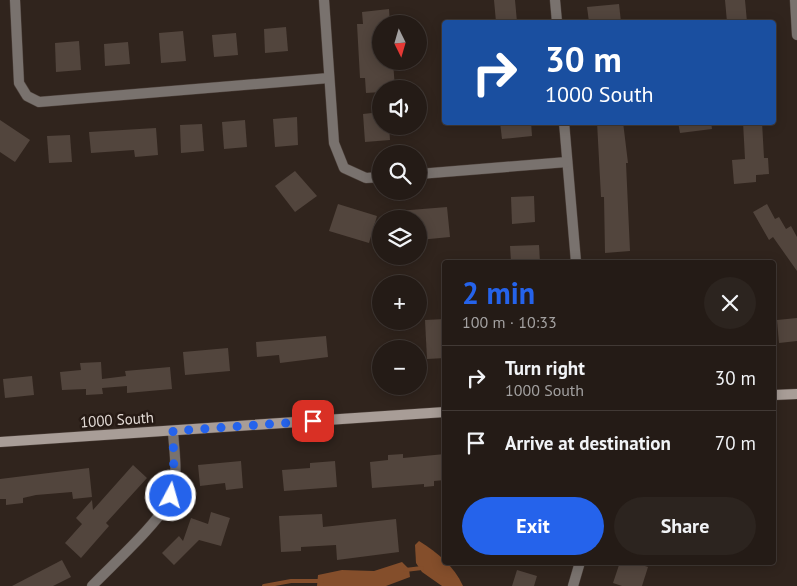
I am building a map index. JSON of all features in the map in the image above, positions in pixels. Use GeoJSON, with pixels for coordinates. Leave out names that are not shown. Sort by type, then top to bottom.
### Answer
{"type":"FeatureCollection","features":[{"type":"Feature","properties":{"kind":"street"},"geometry":{"type":"LineString","coordinates":[[15,0],[19,83],[27,96],[39,102],[329,78]]}},
{"type":"Feature","properties":{"kind":"street"},"geometry":{"type":"LineString","coordinates":[[324,0],[334,143],[344,168],[366,178],[372,178]]}},
{"type":"Feature","properties":{"kind":"street"},"geometry":{"type":"LineString","coordinates":[[555,0],[557,20]]}},
{"type":"Feature","properties":{"kind":"street"},"geometry":{"type":"LineString","coordinates":[[795,0],[797,35]]}},
{"type":"Feature","properties":{"kind":"street"},"geometry":{"type":"LineString","coordinates":[[564,125],[576,260]]}},
{"type":"Feature","properties":{"kind":"street"},"geometry":{"type":"LineString","coordinates":[[427,173],[567,162]]}},
{"type":"Feature","properties":{"kind":"street"},"geometry":{"type":"LineString","coordinates":[[776,395],[797,394]]}},
{"type":"Feature","properties":{"kind":"street","name":"1000 South"},"geometry":{"type":"LineString","coordinates":[[0,442],[442,412]]}},
{"type":"Feature","properties":{"kind":"street"},"geometry":{"type":"LineString","coordinates":[[92,586],[161,512],[171,496],[174,478],[173,431]]}},
{"type":"Feature","properties":{"kind":"street"},"geometry":{"type":"LineString","coordinates":[[573,586],[579,565]]}},
{"type":"Feature","properties":{"kind":"shaded area"},"geometry":{"type":"Polygon","coordinates":[[[419,541],[442,558],[442,565],[449,565],[463,586],[442,586],[422,572],[416,563],[415,545],[419,541]]]}},
{"type":"Feature","properties":{"kind":"shaded area"},"geometry":{"type":"Polygon","coordinates":[[[402,562],[409,569],[410,577],[386,586],[317,586],[318,575],[342,570],[374,571],[402,562]]]}},
{"type":"Feature","properties":{"kind":"building"},"geometry":{"type":"Polygon","coordinates":[[[494,0],[515,0],[517,20],[496,20],[494,0]]]}},
{"type":"Feature","properties":{"kind":"building"},"geometry":{"type":"Polygon","coordinates":[[[725,0],[745,0],[747,20],[727,20],[725,0]]]}},
{"type":"Feature","properties":{"kind":"building"},"geometry":{"type":"Polygon","coordinates":[[[619,4],[621,20],[589,20],[587,7],[619,4]]]}},
{"type":"Feature","properties":{"kind":"building"},"geometry":{"type":"Polygon","coordinates":[[[389,9],[389,15],[372,15],[372,70],[394,70],[394,80],[372,80],[372,93],[366,93],[365,78],[360,78],[357,24],[363,24],[362,12],[389,9]]]}},
{"type":"Feature","properties":{"kind":"building"},"geometry":{"type":"Polygon","coordinates":[[[286,27],[288,51],[265,53],[264,29],[286,27]]]}},
{"type":"Feature","properties":{"kind":"building"},"geometry":{"type":"Polygon","coordinates":[[[183,31],[186,61],[161,63],[159,33],[183,31]]]}},
{"type":"Feature","properties":{"kind":"building"},"geometry":{"type":"Polygon","coordinates":[[[236,33],[238,55],[214,57],[212,35],[236,33]]]}},
{"type":"Feature","properties":{"kind":"building"},"geometry":{"type":"Polygon","coordinates":[[[79,41],[81,70],[56,72],[55,43],[79,41]]]}},
{"type":"Feature","properties":{"kind":"building"},"geometry":{"type":"Polygon","coordinates":[[[128,42],[130,64],[105,66],[104,44],[128,42]]]}},
{"type":"Feature","properties":{"kind":"building"},"geometry":{"type":"Polygon","coordinates":[[[372,113],[372,135],[390,135],[390,140],[365,142],[363,114],[372,113]]]}},
{"type":"Feature","properties":{"kind":"building"},"geometry":{"type":"Polygon","coordinates":[[[297,117],[298,145],[275,147],[273,119],[297,117]]]}},
{"type":"Feature","properties":{"kind":"building"},"geometry":{"type":"Polygon","coordinates":[[[0,120],[30,140],[15,162],[0,152],[0,120]]]}},
{"type":"Feature","properties":{"kind":"building"},"geometry":{"type":"Polygon","coordinates":[[[245,120],[247,147],[224,149],[222,122],[245,120]]]}},
{"type":"Feature","properties":{"kind":"building"},"geometry":{"type":"Polygon","coordinates":[[[202,124],[204,151],[181,153],[180,125],[202,124]]]}},
{"type":"Feature","properties":{"kind":"building"},"geometry":{"type":"Polygon","coordinates":[[[500,125],[531,125],[532,136],[502,139],[500,125]]]}},
{"type":"Feature","properties":{"kind":"building"},"geometry":{"type":"Polygon","coordinates":[[[597,125],[623,125],[628,163],[626,163],[630,251],[605,253],[604,197],[601,197],[597,125]]]}},
{"type":"Feature","properties":{"kind":"building"},"geometry":{"type":"Polygon","coordinates":[[[679,125],[711,125],[712,129],[680,133],[679,125]]]}},
{"type":"Feature","properties":{"kind":"building"},"geometry":{"type":"Polygon","coordinates":[[[743,125],[762,125],[764,158],[768,158],[769,174],[756,175],[756,182],[734,184],[732,160],[745,159],[743,125]]]}},
{"type":"Feature","properties":{"kind":"building"},"geometry":{"type":"Polygon","coordinates":[[[156,128],[158,155],[135,157],[134,150],[91,153],[89,132],[156,128]]]}},
{"type":"Feature","properties":{"kind":"building"},"geometry":{"type":"Polygon","coordinates":[[[70,135],[72,162],[49,163],[47,136],[70,135]]]}},
{"type":"Feature","properties":{"kind":"building"},"geometry":{"type":"Polygon","coordinates":[[[295,171],[317,196],[295,212],[275,186],[295,171]]]}},
{"type":"Feature","properties":{"kind":"building"},"geometry":{"type":"Polygon","coordinates":[[[534,196],[535,222],[512,224],[511,197],[534,196]]]}},
{"type":"Feature","properties":{"kind":"building"},"geometry":{"type":"Polygon","coordinates":[[[338,204],[372,214],[372,233],[369,243],[329,231],[338,204]]]}},
{"type":"Feature","properties":{"kind":"building"},"geometry":{"type":"Polygon","coordinates":[[[767,204],[775,219],[779,217],[786,229],[791,226],[797,237],[797,271],[773,237],[769,240],[753,212],[767,204]]]}},
{"type":"Feature","properties":{"kind":"building"},"geometry":{"type":"Polygon","coordinates":[[[447,207],[450,237],[427,239],[427,210],[410,210],[447,207]]]}},
{"type":"Feature","properties":{"kind":"building"},"geometry":{"type":"Polygon","coordinates":[[[539,245],[540,260],[511,260],[510,246],[539,245]]]}},
{"type":"Feature","properties":{"kind":"building"},"geometry":{"type":"Polygon","coordinates":[[[797,318],[797,341],[779,343],[777,320],[797,318]]]}},
{"type":"Feature","properties":{"kind":"building"},"geometry":{"type":"Polygon","coordinates":[[[442,319],[442,358],[427,359],[427,320],[442,319]]]}},
{"type":"Feature","properties":{"kind":"building"},"geometry":{"type":"Polygon","coordinates":[[[326,336],[328,357],[280,363],[279,355],[257,357],[256,342],[326,336]]]}},
{"type":"Feature","properties":{"kind":"building"},"geometry":{"type":"Polygon","coordinates":[[[228,348],[230,371],[185,375],[183,352],[228,348]]]}},
{"type":"Feature","properties":{"kind":"building"},"geometry":{"type":"Polygon","coordinates":[[[101,362],[102,379],[126,376],[125,371],[170,367],[172,389],[127,393],[127,386],[102,388],[103,394],[86,395],[86,389],[62,390],[60,372],[81,370],[80,363],[101,362]]]}},
{"type":"Feature","properties":{"kind":"building"},"geometry":{"type":"Polygon","coordinates":[[[32,376],[34,395],[5,398],[3,379],[32,376]]]}},
{"type":"Feature","properties":{"kind":"building"},"geometry":{"type":"Polygon","coordinates":[[[403,454],[403,458],[442,454],[442,480],[434,481],[434,486],[424,487],[424,484],[372,488],[370,462],[388,460],[388,455],[403,454]]]}},
{"type":"Feature","properties":{"kind":"building"},"geometry":{"type":"Polygon","coordinates":[[[241,461],[243,488],[226,490],[225,483],[200,486],[198,465],[241,461]]]}},
{"type":"Feature","properties":{"kind":"building"},"geometry":{"type":"Polygon","coordinates":[[[335,461],[337,487],[284,491],[282,470],[310,468],[310,463],[335,461]]]}},
{"type":"Feature","properties":{"kind":"building"},"geometry":{"type":"Polygon","coordinates":[[[133,465],[147,478],[106,523],[109,526],[81,558],[65,543],[82,524],[76,518],[92,500],[93,510],[133,465]]]}},
{"type":"Feature","properties":{"kind":"building"},"geometry":{"type":"Polygon","coordinates":[[[89,468],[92,497],[73,499],[72,492],[36,495],[23,498],[23,503],[6,505],[6,499],[0,499],[0,479],[89,468]]]}},
{"type":"Feature","properties":{"kind":"building"},"geometry":{"type":"Polygon","coordinates":[[[211,512],[230,518],[221,546],[199,540],[174,565],[162,553],[179,536],[183,541],[191,518],[208,524],[211,512]]]}},
{"type":"Feature","properties":{"kind":"building"},"geometry":{"type":"Polygon","coordinates":[[[322,514],[323,527],[396,519],[399,552],[337,560],[336,545],[301,547],[301,551],[281,552],[279,516],[322,514]]]}},
{"type":"Feature","properties":{"kind":"building"},"geometry":{"type":"Polygon","coordinates":[[[62,560],[71,577],[53,586],[12,586],[62,560]]]}},
{"type":"Feature","properties":{"kind":"building"},"geometry":{"type":"Polygon","coordinates":[[[619,565],[642,565],[648,567],[642,586],[622,586],[613,583],[619,565]]]}},
{"type":"Feature","properties":{"kind":"building"},"geometry":{"type":"Polygon","coordinates":[[[517,570],[537,576],[534,586],[512,586],[517,570]]]}},
{"type":"Feature","properties":{"kind":"waterway"},"geometry":{"type":"LineString","coordinates":[[405,570],[422,568]]}},
{"type":"Feature","properties":{"kind":"waterway"},"geometry":{"type":"LineString","coordinates":[[264,586],[291,581],[322,581]]}},
{"type":"Feature","properties":{"kind":"route"},"geometry":{"type":"LineString","coordinates":[[171,496],[174,478],[173,431],[313,421]]}}]}
